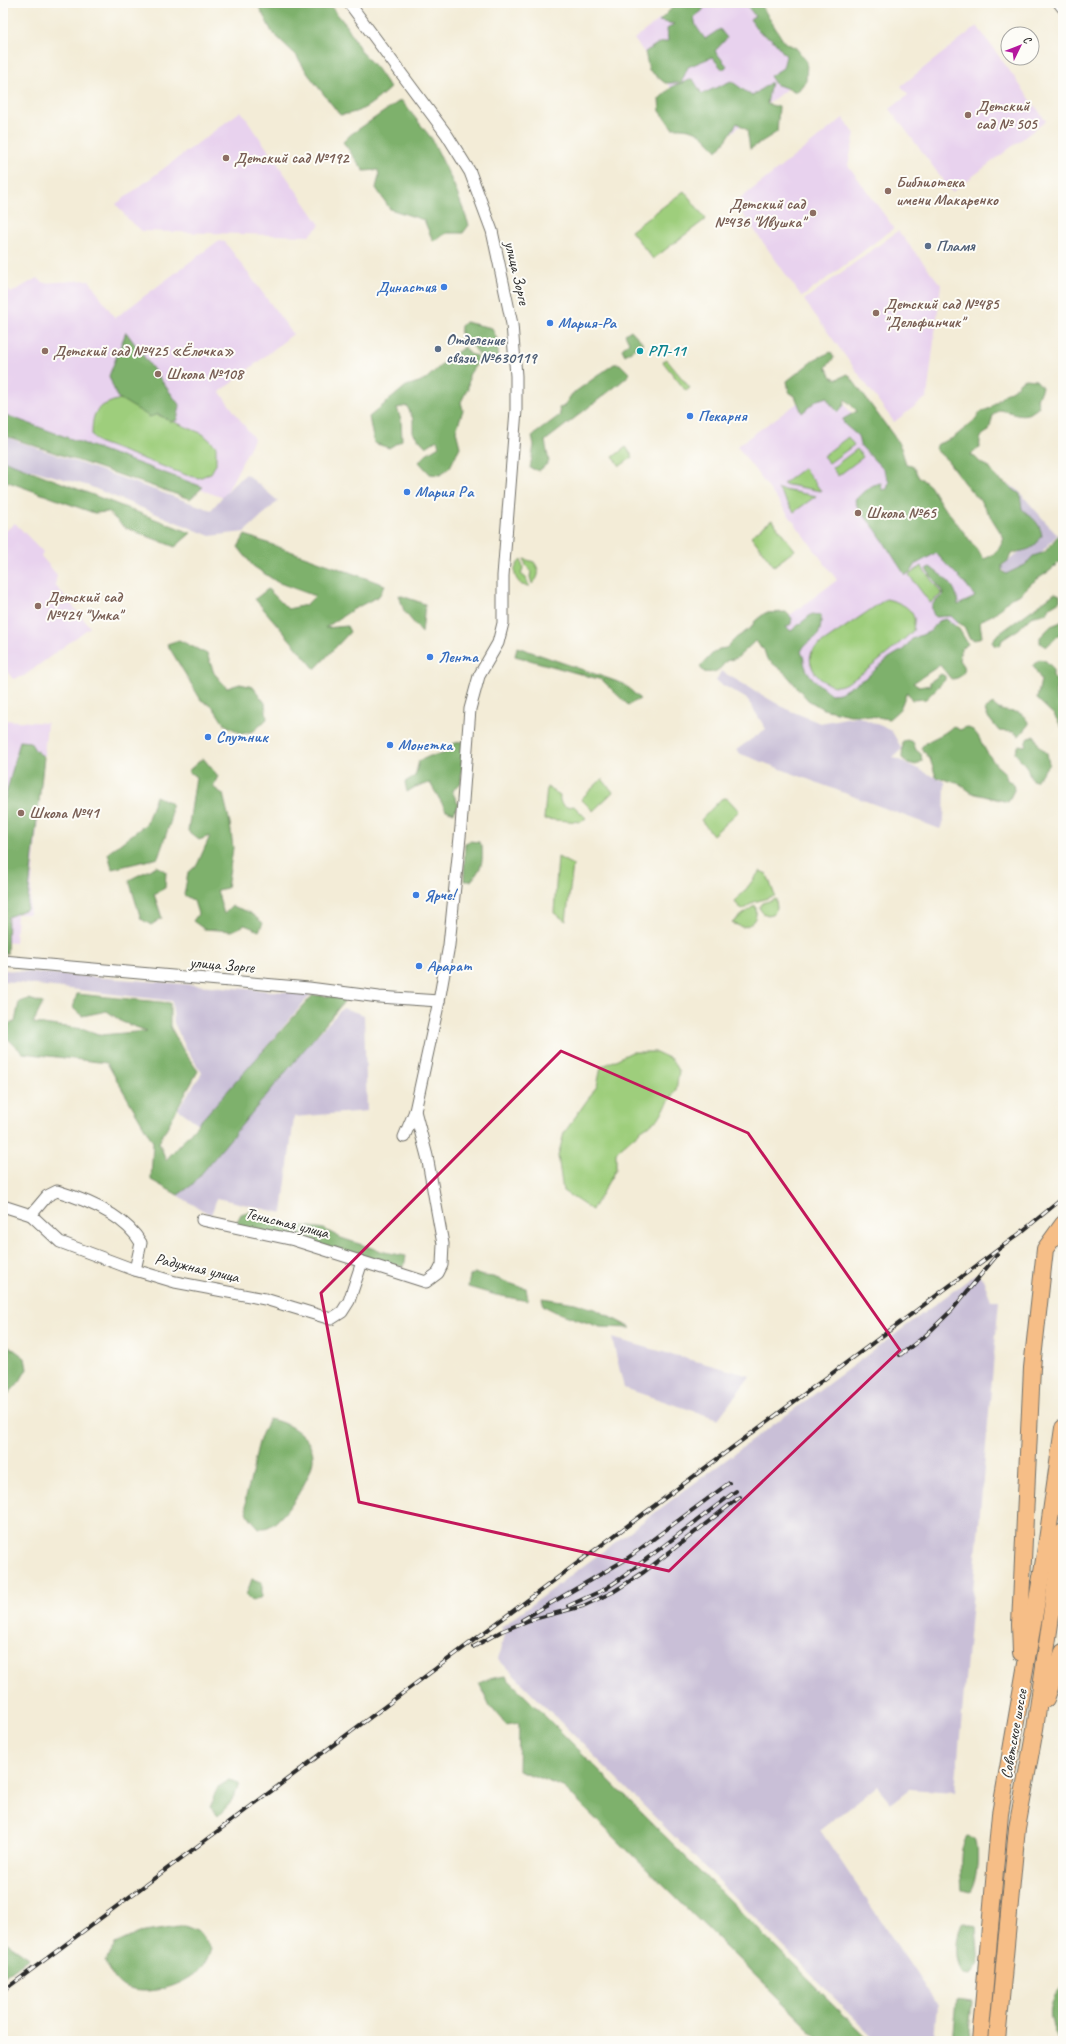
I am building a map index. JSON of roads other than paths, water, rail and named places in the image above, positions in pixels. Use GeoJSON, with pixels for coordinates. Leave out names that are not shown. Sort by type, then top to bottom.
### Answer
{"type":"FeatureCollection","features":[{"type":"Feature","properties":{"kind":"highway"},"geometry":{"type":"LineString","coordinates":[[1022,1683],[1020,1624],[1032,1368],[1046,1249],[1063,1224]]}},
{"type":"Feature","properties":{"kind":"highway","name":"Советское шоссе"},"geometry":{"type":"LineString","coordinates":[[980,2041],[999,1826],[1045,1554],[1063,1428]]}},
{"type":"Feature","properties":{"kind":"highway","name":"Советское шоссе"},"geometry":{"type":"LineString","coordinates":[[998,2041],[1018,1828],[1035,1729],[1063,1532]]}},
{"type":"Feature","properties":{"kind":"highway"},"geometry":{"type":"LineString","coordinates":[[1035,1729],[1063,1652]]}},
{"type":"Feature","properties":{"kind":"highway"},"geometry":{"type":"LineString","coordinates":[[999,1826],[1018,1828]]}},
{"type":"Feature","properties":{"kind":"street","name":"улица Зорге"},"geometry":{"type":"LineString","coordinates":[[349,3],[447,135],[470,172],[492,231],[510,314],[516,376],[516,410],[503,576],[503,623],[498,644],[479,676],[470,709],[461,827],[449,945],[439,1001],[415,1110],[404,1137]]}},
{"type":"Feature","properties":{"kind":"street"},"geometry":{"type":"LineString","coordinates":[[1059,3],[1063,8]]}},
{"type":"Feature","properties":{"kind":"street","name":"улица Зорге"},"geometry":{"type":"LineString","coordinates":[[3,961],[309,988],[379,997],[439,1001]]}},
{"type":"Feature","properties":{"kind":"street","name":"Тенистая улица"},"geometry":{"type":"LineString","coordinates":[[202,1220],[294,1240],[426,1282],[438,1273],[442,1265],[443,1244],[427,1156],[415,1110]]}},
{"type":"Feature","properties":{"kind":"street"},"geometry":{"type":"LineString","coordinates":[[31,1215],[47,1196],[57,1191],[95,1206],[134,1230],[141,1243],[135,1270]]}},
{"type":"Feature","properties":{"kind":"street","name":"Радужная улица"},"geometry":{"type":"LineString","coordinates":[[3,1206],[31,1215],[60,1242],[135,1270],[175,1282],[265,1300],[331,1319],[342,1312],[349,1301],[362,1262]]}},
{"type":"Feature","properties":{"kind":"railway"},"geometry":{"type":"LineString","coordinates":[[3,1991],[1019,1234],[1063,1198]]}},
{"type":"Feature","properties":{"kind":"railway"},"geometry":{"type":"LineString","coordinates":[[900,1355],[925,1336],[952,1310],[997,1255]]}},
{"type":"Feature","properties":{"kind":"railway"},"geometry":{"type":"LineString","coordinates":[[522,1620],[625,1560],[729,1483]]}},
{"type":"Feature","properties":{"kind":"railway"},"geometry":{"type":"LineString","coordinates":[[568,1606],[605,1589],[620,1579],[736,1491]]}},
{"type":"Feature","properties":{"kind":"railway"},"geometry":{"type":"LineString","coordinates":[[473,1647],[502,1631],[530,1620],[583,1606],[613,1592],[644,1572],[740,1497]]}},
{"type":"Feature","properties":{"kind":"place","name":"Детский сад № 505"},"geometry":{"type":"Point","coordinates":[968,115]}},
{"type":"Feature","properties":{"kind":"place","name":"Детский сад №192"},"geometry":{"type":"Point","coordinates":[226,158]}},
{"type":"Feature","properties":{"kind":"place","name":"Библиотека имени Макаренко"},"geometry":{"type":"Point","coordinates":[888,191]}},
{"type":"Feature","properties":{"kind":"place","name":"Детский сад №436 \"Ивушка\""},"geometry":{"type":"Point","coordinates":[813,213]}},
{"type":"Feature","properties":{"kind":"place","name":"Пламя"},"geometry":{"type":"Point","coordinates":[928,246]}},
{"type":"Feature","properties":{"kind":"place","name":"Династия"},"geometry":{"type":"Point","coordinates":[444,287]}},
{"type":"Feature","properties":{"kind":"place","name":"Детский сад №485 \"Дельфинчик\""},"geometry":{"type":"Point","coordinates":[876,313]}},
{"type":"Feature","properties":{"kind":"place","name":"Мария-Ра"},"geometry":{"type":"Point","coordinates":[550,323]}},
{"type":"Feature","properties":{"kind":"place","name":"Отделение связи №630119"},"geometry":{"type":"Point","coordinates":[438,349]}},
{"type":"Feature","properties":{"kind":"place","name":"Детский сад №425 «Ёлочка»"},"geometry":{"type":"Point","coordinates":[45,351]}},
{"type":"Feature","properties":{"kind":"place","name":"РП-11"},"geometry":{"type":"Point","coordinates":[640,351]}},
{"type":"Feature","properties":{"kind":"place","name":"Школа №108"},"geometry":{"type":"Point","coordinates":[158,374]}},
{"type":"Feature","properties":{"kind":"place","name":"Пекарня"},"geometry":{"type":"Point","coordinates":[690,416]}},
{"type":"Feature","properties":{"kind":"place","name":"Мария Ра"},"geometry":{"type":"Point","coordinates":[407,492]}},
{"type":"Feature","properties":{"kind":"place","name":"Школа №65"},"geometry":{"type":"Point","coordinates":[858,513]}},
{"type":"Feature","properties":{"kind":"place","name":"Детский сад №424 \"Умка\""},"geometry":{"type":"Point","coordinates":[38,606]}},
{"type":"Feature","properties":{"kind":"place","name":"Лента"},"geometry":{"type":"Point","coordinates":[430,657]}},
{"type":"Feature","properties":{"kind":"place","name":"Спутник"},"geometry":{"type":"Point","coordinates":[208,737]}},
{"type":"Feature","properties":{"kind":"place","name":"Монетка"},"geometry":{"type":"Point","coordinates":[390,745]}},
{"type":"Feature","properties":{"kind":"place","name":"Школа №41"},"geometry":{"type":"Point","coordinates":[21,813]}},
{"type":"Feature","properties":{"kind":"place","name":"Ярче!"},"geometry":{"type":"Point","coordinates":[416,895]}},
{"type":"Feature","properties":{"kind":"place","name":"Арарат"},"geometry":{"type":"Point","coordinates":[419,966]}}]}
